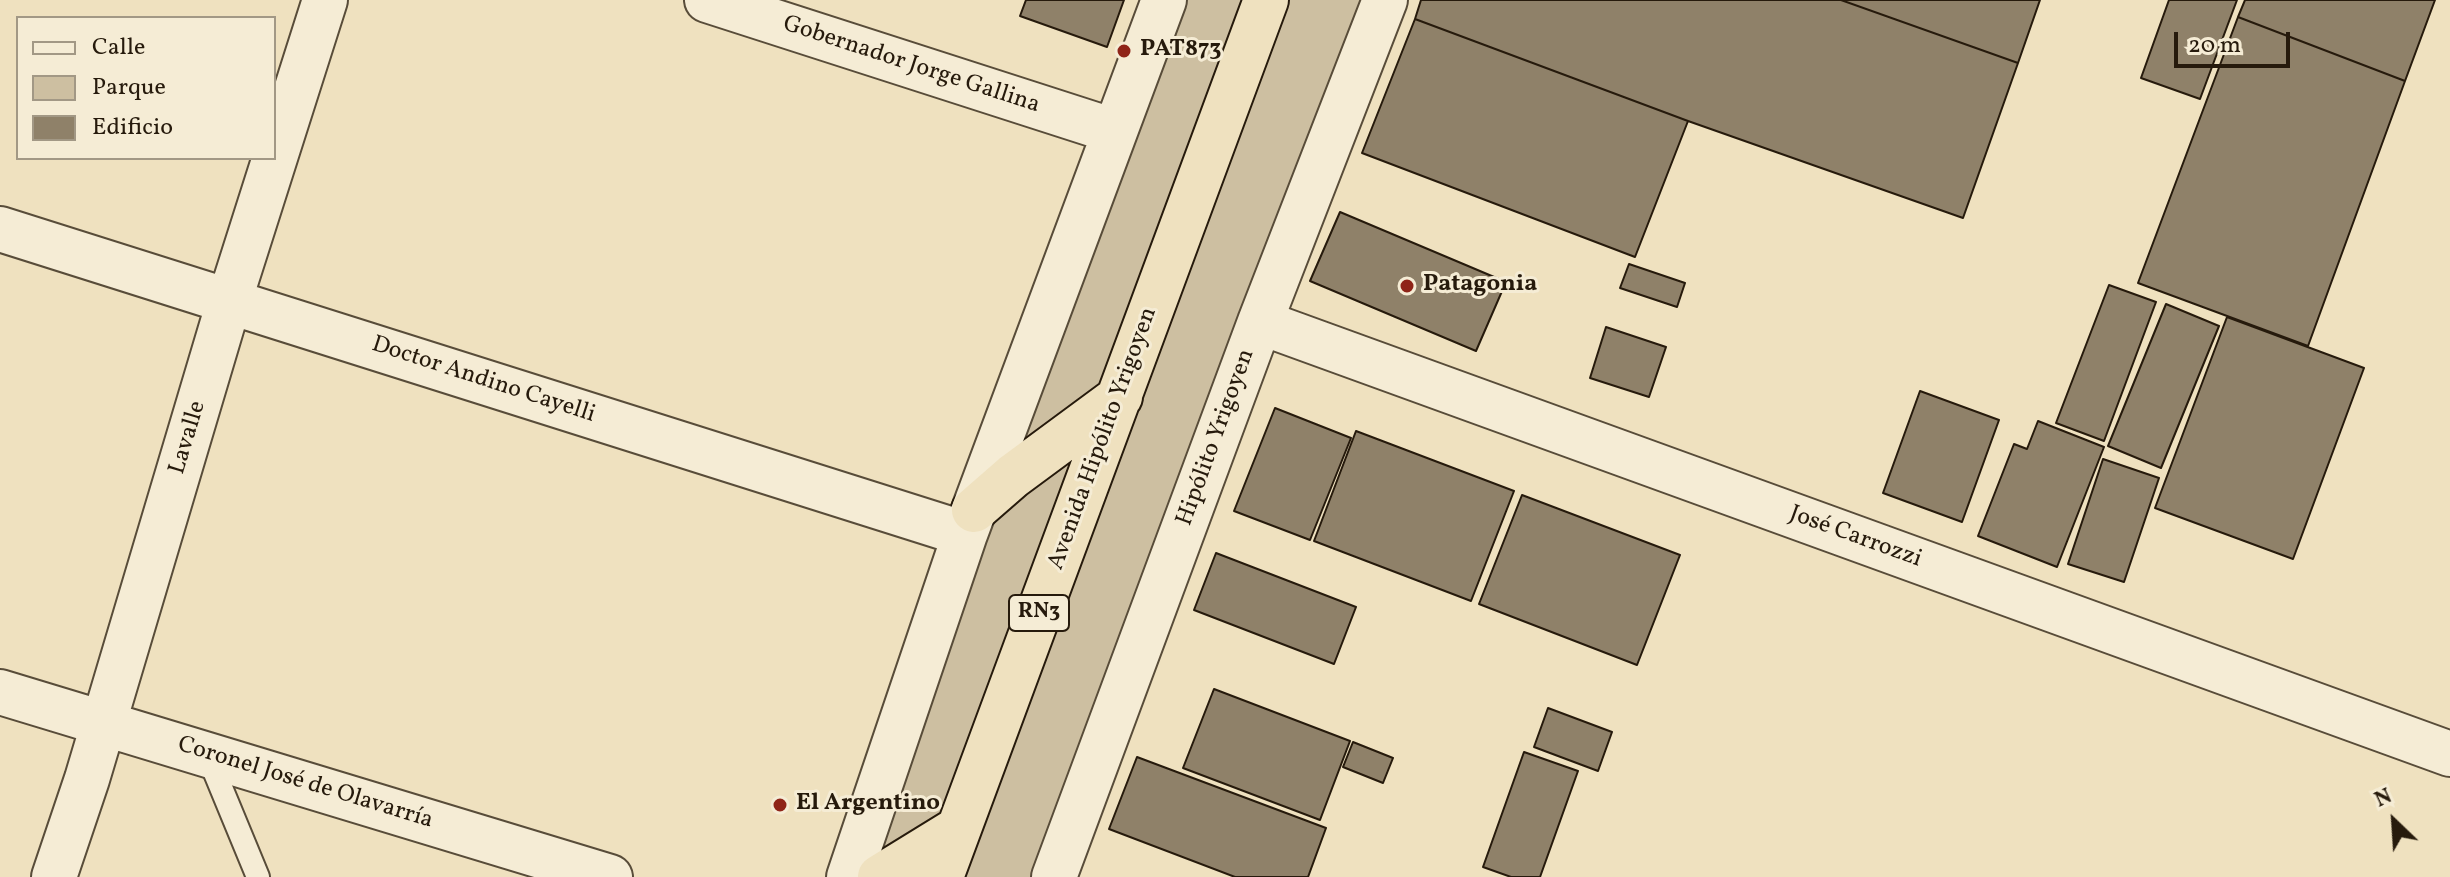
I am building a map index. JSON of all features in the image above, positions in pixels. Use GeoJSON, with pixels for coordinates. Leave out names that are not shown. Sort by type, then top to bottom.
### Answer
{"type":"FeatureCollection","features":[{"type":"Feature","properties":{"kind":"highway","name":"Avenida Hipólito Yrigoyen"},"geometry":{"type":"LineString","coordinates":[[941,877],[1266,0]]}},
{"type":"Feature","properties":{"kind":"highway"},"geometry":{"type":"LineString","coordinates":[[970,522],[1013,476],[1120,397]]}},
{"type":"Feature","properties":{"kind":"highway"},"geometry":{"type":"LineString","coordinates":[[880,877],[958,829]]}},
{"type":"Feature","properties":{"kind":"street","name":"Lavalle"},"geometry":{"type":"LineString","coordinates":[[276,154],[325,0]]}},
{"type":"Feature","properties":{"kind":"street","name":"Gobernador Jorge Gallina"},"geometry":{"type":"LineString","coordinates":[[707,0],[1114,131]]}},
{"type":"Feature","properties":{"kind":"street"},"geometry":{"type":"LineString","coordinates":[[849,877],[970,522],[1164,0]]}},
{"type":"Feature","properties":{"kind":"street","name":"Hipólito Yrigoyen"},"geometry":{"type":"LineString","coordinates":[[1064,874],[1260,322],[1385,0]]}},
{"type":"Feature","properties":{"kind":"street","name":"Lavalle"},"geometry":{"type":"LineString","coordinates":[[54,877],[104,723],[274,160]]}},
{"type":"Feature","properties":{"kind":"street","name":"Doctor Andino Cayelli"},"geometry":{"type":"LineString","coordinates":[[0,229],[229,302],[970,522]]}},
{"type":"Feature","properties":{"kind":"street","name":"José Carrozzi"},"geometry":{"type":"LineString","coordinates":[[1260,322],[2450,754]]}},
{"type":"Feature","properties":{"kind":"street","name":"Coronel José de Olavarría"},"geometry":{"type":"LineString","coordinates":[[0,692],[207,754],[545,869],[610,877]]}},
{"type":"Feature","properties":{"kind":"lane"},"geometry":{"type":"LineString","coordinates":[[207,754],[258,877]]}},
{"type":"Feature","properties":{"kind":"green space"},"geometry":{"type":"Polygon","coordinates":[[[1164,0],[1385,0],[1054,877],[849,877],[1164,0]]]}},
{"type":"Feature","properties":{"kind":"building"},"geometry":{"type":"Polygon","coordinates":[[[1026,0],[1124,0],[1107,47],[1020,16],[1026,0]]]}},
{"type":"Feature","properties":{"kind":"building"},"geometry":{"type":"Polygon","coordinates":[[[1421,0],[1841,0],[2018,63],[1963,218],[1688,121],[1415,19],[1421,0]]]}},
{"type":"Feature","properties":{"kind":"building"},"geometry":{"type":"Polygon","coordinates":[[[1841,0],[2040,0],[2018,63],[1841,0]]]}},
{"type":"Feature","properties":{"kind":"building"},"geometry":{"type":"Polygon","coordinates":[[[2169,0],[2237,0],[2200,99],[2141,78],[2169,0]]]}},
{"type":"Feature","properties":{"kind":"building"},"geometry":{"type":"Polygon","coordinates":[[[2245,0],[2435,0],[2405,81],[2238,17],[2245,0]]]}},
{"type":"Feature","properties":{"kind":"building"},"geometry":{"type":"Polygon","coordinates":[[[2238,17],[2405,81],[2308,346],[2138,283],[2238,17]]]}},
{"type":"Feature","properties":{"kind":"building"},"geometry":{"type":"Polygon","coordinates":[[[1415,19],[1688,121],[1635,257],[1362,153],[1415,19]]]}},
{"type":"Feature","properties":{"kind":"building"},"geometry":{"type":"Polygon","coordinates":[[[1340,212],[1506,282],[1476,351],[1310,281],[1340,212]]]}},
{"type":"Feature","properties":{"kind":"building"},"geometry":{"type":"Polygon","coordinates":[[[1629,264],[1685,283],[1677,307],[1620,288],[1629,264]]]}},
{"type":"Feature","properties":{"kind":"building"},"geometry":{"type":"Polygon","coordinates":[[[2109,285],[2156,302],[2104,441],[2056,423],[2109,285]]]}},
{"type":"Feature","properties":{"kind":"building"},"geometry":{"type":"Polygon","coordinates":[[[2166,304],[2219,326],[2161,468],[2108,446],[2166,304]]]}},
{"type":"Feature","properties":{"kind":"building"},"geometry":{"type":"Polygon","coordinates":[[[2227,317],[2364,368],[2293,559],[2155,508],[2227,317]]]}},
{"type":"Feature","properties":{"kind":"building"},"geometry":{"type":"Polygon","coordinates":[[[1606,327],[1666,347],[1649,397],[1590,378],[1606,327]]]}},
{"type":"Feature","properties":{"kind":"building"},"geometry":{"type":"Polygon","coordinates":[[[1920,391],[1999,420],[1962,522],[1883,493],[1920,391]]]}},
{"type":"Feature","properties":{"kind":"building"},"geometry":{"type":"Polygon","coordinates":[[[1275,408],[1351,438],[1310,540],[1234,511],[1275,408]]]}},
{"type":"Feature","properties":{"kind":"building"},"geometry":{"type":"Polygon","coordinates":[[[2038,421],[2104,447],[2057,567],[1978,536],[2014,444],[2027,449],[2038,421]]]}},
{"type":"Feature","properties":{"kind":"building"},"geometry":{"type":"Polygon","coordinates":[[[1356,431],[1514,491],[1471,601],[1314,541],[1356,431]]]}},
{"type":"Feature","properties":{"kind":"building"},"geometry":{"type":"Polygon","coordinates":[[[2103,459],[2159,478],[2124,582],[2068,564],[2103,459]]]}},
{"type":"Feature","properties":{"kind":"building"},"geometry":{"type":"Polygon","coordinates":[[[1522,495],[1680,555],[1637,665],[1479,604],[1522,495]]]}},
{"type":"Feature","properties":{"kind":"building"},"geometry":{"type":"Polygon","coordinates":[[[1216,553],[1356,607],[1334,664],[1194,610],[1216,553]]]}},
{"type":"Feature","properties":{"kind":"building"},"geometry":{"type":"Polygon","coordinates":[[[1214,689],[1350,741],[1320,820],[1183,768],[1214,689]]]}},
{"type":"Feature","properties":{"kind":"building"},"geometry":{"type":"Polygon","coordinates":[[[1548,708],[1612,732],[1598,771],[1534,747],[1548,708]]]}},
{"type":"Feature","properties":{"kind":"building"},"geometry":{"type":"Polygon","coordinates":[[[1353,742],[1393,758],[1383,783],[1343,767],[1353,742]]]}},
{"type":"Feature","properties":{"kind":"building"},"geometry":{"type":"Polygon","coordinates":[[[1524,752],[1578,771],[1540,877],[1511,877],[1483,867],[1524,752]]]}},
{"type":"Feature","properties":{"kind":"building"},"geometry":{"type":"Polygon","coordinates":[[[1137,757],[1326,828],[1308,877],[1235,877],[1109,829],[1137,757]]]}},
{"type":"Feature","properties":{"kind":"place","name":"PAT873"},"geometry":{"type":"Point","coordinates":[1124,51]}},
{"type":"Feature","properties":{"kind":"place","name":"Patagonia"},"geometry":{"type":"Point","coordinates":[1407,286]}},
{"type":"Feature","properties":{"kind":"place","name":"El Argentino"},"geometry":{"type":"Point","coordinates":[780,805]}}]}
